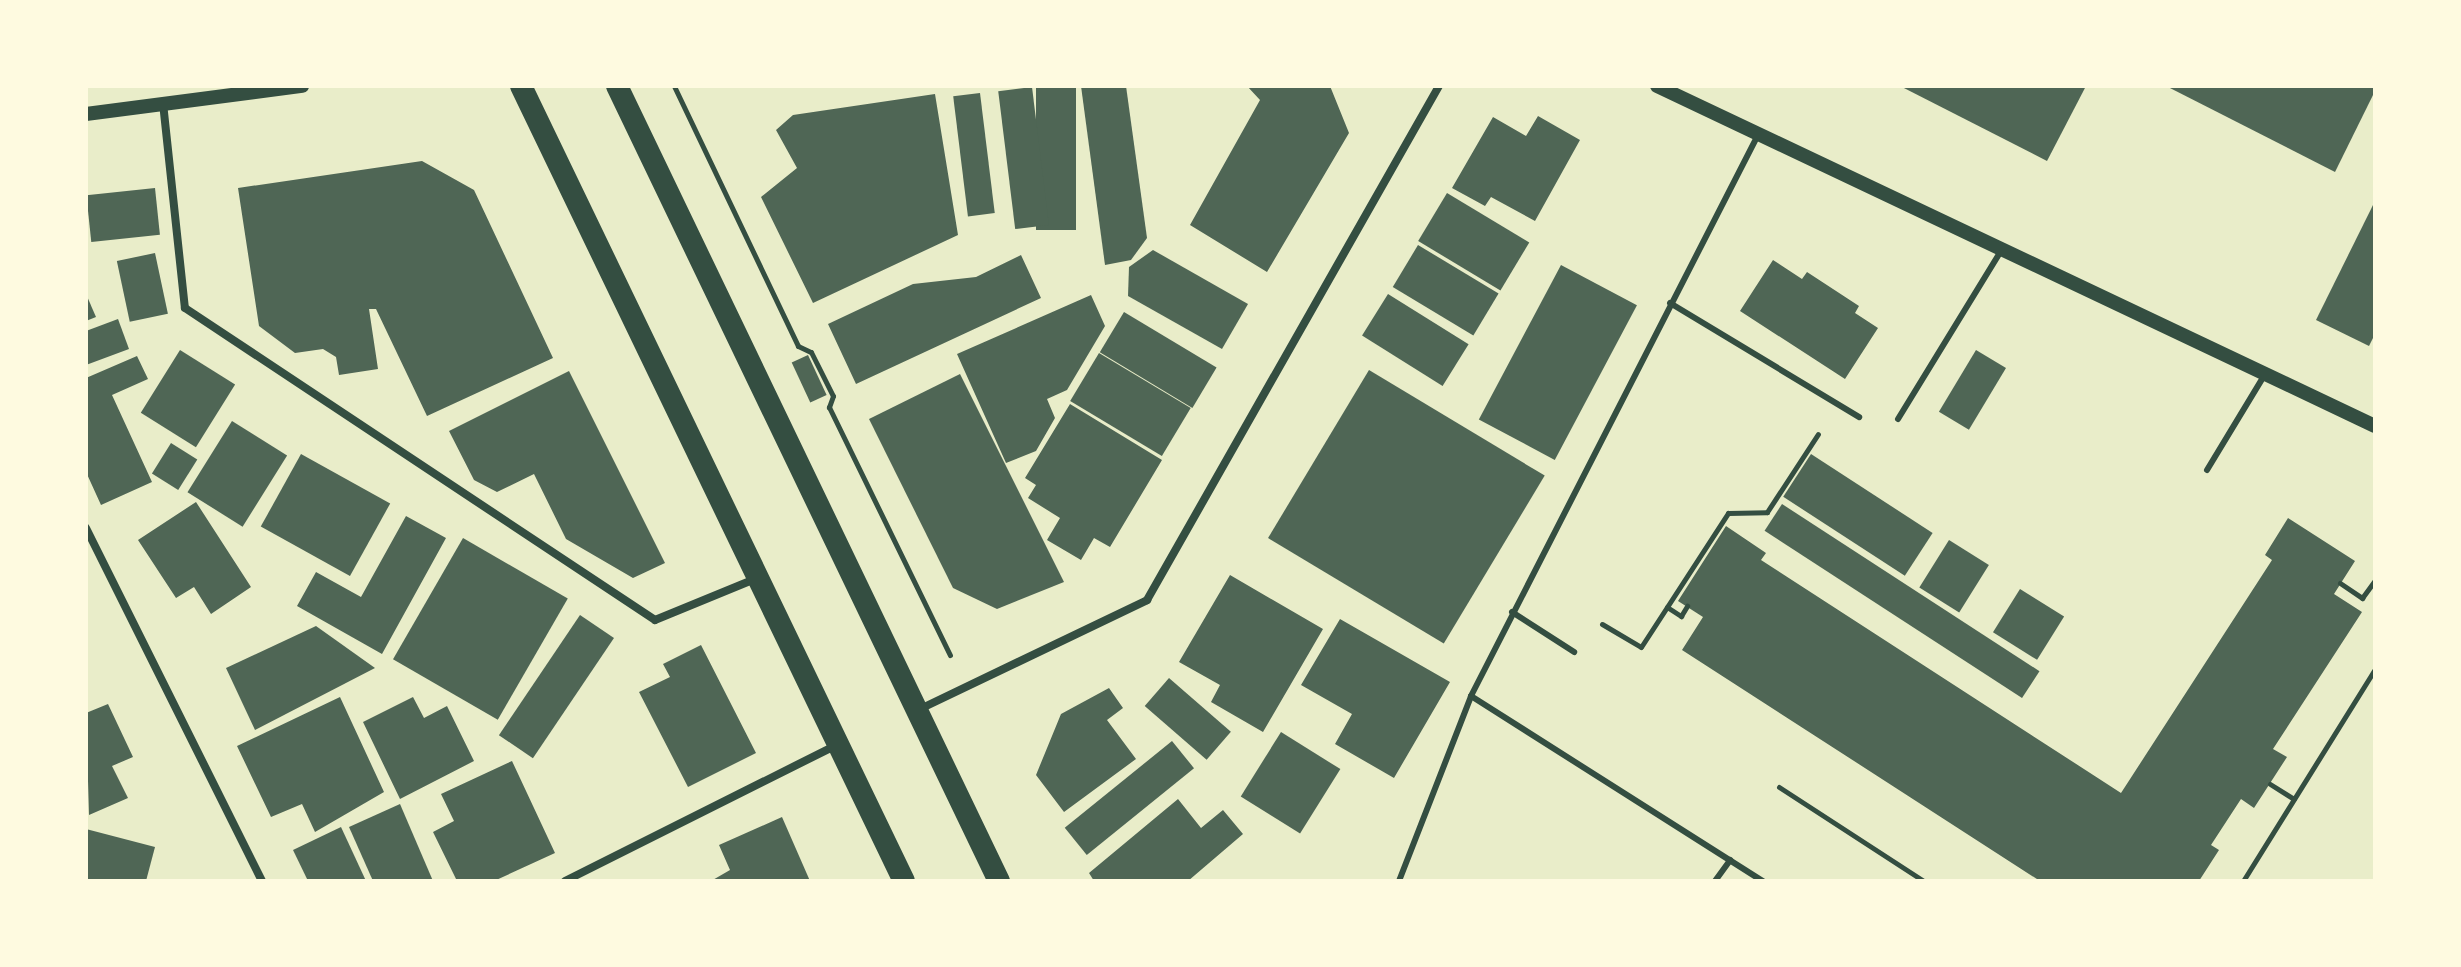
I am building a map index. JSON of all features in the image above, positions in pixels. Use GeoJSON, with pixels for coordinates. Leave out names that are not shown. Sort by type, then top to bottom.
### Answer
{"type":"FeatureCollection","features":[{"type":"Feature","properties":{"kind":"highway"},"geometry":{"type":"LineString","coordinates":[[521,86],[762,576],[904,881]]}},
{"type":"Feature","properties":{"kind":"highway"},"geometry":{"type":"LineString","coordinates":[[617,86],[999,881]]}},
{"type":"Feature","properties":{"kind":"street"},"geometry":{"type":"LineString","coordinates":[[86,114],[302,86]]}},
{"type":"Feature","properties":{"kind":"street"},"geometry":{"type":"LineString","coordinates":[[917,711],[1147,600],[1439,86]]}},
{"type":"Feature","properties":{"kind":"street"},"geometry":{"type":"LineString","coordinates":[[1657,86],[2375,426]]}},
{"type":"Feature","properties":{"kind":"street"},"geometry":{"type":"LineString","coordinates":[[163,103],[185,308],[655,620],[762,576]]}},
{"type":"Feature","properties":{"kind":"street"},"geometry":{"type":"LineString","coordinates":[[86,528],[262,881]]}},
{"type":"Feature","properties":{"kind":"street"},"geometry":{"type":"LineString","coordinates":[[565,881],[839,744]]}},
{"type":"Feature","properties":{"kind":"lane"},"geometry":{"type":"LineString","coordinates":[[1399,881],[1471,696],[1759,132]]}},
{"type":"Feature","properties":{"kind":"lane"},"geometry":{"type":"LineString","coordinates":[[1898,419],[2003,248]]}},
{"type":"Feature","properties":{"kind":"lane"},"geometry":{"type":"LineString","coordinates":[[1670,303],[1859,417]]}},
{"type":"Feature","properties":{"kind":"lane"},"geometry":{"type":"LineString","coordinates":[[2207,470],[2266,373]]}},
{"type":"Feature","properties":{"kind":"lane"},"geometry":{"type":"LineString","coordinates":[[1512,612],[1574,652]]}},
{"type":"Feature","properties":{"kind":"lane"},"geometry":{"type":"LineString","coordinates":[[1471,696],[1763,881]]}},
{"type":"Feature","properties":{"kind":"lane"},"geometry":{"type":"LineString","coordinates":[[1715,881],[1730,860]]}},
{"type":"Feature","properties":{"kind":"path"},"geometry":{"type":"LineString","coordinates":[[674,86],[798,346],[811,352],[833,396],[829,407],[965,687]]}},
{"type":"Feature","properties":{"kind":"path"},"geometry":{"type":"LineString","coordinates":[[1591,617],[1641,647],[1728,513],[1767,512],[1837,404]]}},
{"type":"Feature","properties":{"kind":"path"},"geometry":{"type":"LineString","coordinates":[[2340,583],[2362,598],[2375,580]]}},
{"type":"Feature","properties":{"kind":"path"},"geometry":{"type":"LineString","coordinates":[[1667,607],[1681,616],[1687,606]]}},
{"type":"Feature","properties":{"kind":"path"},"geometry":{"type":"LineString","coordinates":[[2243,881],[2375,669]]}},
{"type":"Feature","properties":{"kind":"path"},"geometry":{"type":"LineString","coordinates":[[2270,784],[2294,799]]}},
{"type":"Feature","properties":{"kind":"path"},"geometry":{"type":"LineString","coordinates":[[1779,787],[1924,881]]}},
{"type":"Feature","properties":{"kind":"building"},"geometry":{"type":"Polygon","coordinates":[[[1036,86],[1076,86],[1076,230],[1036,230],[1036,86]]]}},
{"type":"Feature","properties":{"kind":"building"},"geometry":{"type":"Polygon","coordinates":[[[1081,86],[1126,86],[1147,238],[1131,260],[1105,265],[1081,86]]]}},
{"type":"Feature","properties":{"kind":"building"},"geometry":{"type":"Polygon","coordinates":[[[1247,86],[1330,86],[1349,133],[1267,272],[1190,225],[1260,100],[1247,86]]]}},
{"type":"Feature","properties":{"kind":"building"},"geometry":{"type":"Polygon","coordinates":[[[1900,86],[2086,86],[2047,161],[1900,86]]]}},
{"type":"Feature","properties":{"kind":"building"},"geometry":{"type":"Polygon","coordinates":[[[2166,86],[2375,86],[2375,91],[2335,172],[2166,86]]]}},
{"type":"Feature","properties":{"kind":"building"},"geometry":{"type":"Polygon","coordinates":[[[1032,87],[1049,225],[1015,229],[998,91],[1032,87]]]}},
{"type":"Feature","properties":{"kind":"building"},"geometry":{"type":"Polygon","coordinates":[[[980,93],[995,213],[968,216],[953,96],[980,93]]]}},
{"type":"Feature","properties":{"kind":"building"},"geometry":{"type":"Polygon","coordinates":[[[935,94],[958,235],[813,303],[761,197],[797,168],[776,130],[793,115],[935,94]]]}},
{"type":"Feature","properties":{"kind":"building"},"geometry":{"type":"Polygon","coordinates":[[[1538,116],[1580,140],[1535,221],[1491,197],[1485,206],[1452,188],[1493,117],[1526,136],[1538,116]]]}},
{"type":"Feature","properties":{"kind":"building"},"geometry":{"type":"Polygon","coordinates":[[[422,161],[474,190],[553,358],[427,416],[376,309],[369,309],[378,369],[339,375],[336,357],[323,349],[295,353],[259,326],[238,188],[422,161]]]}},
{"type":"Feature","properties":{"kind":"building"},"geometry":{"type":"Polygon","coordinates":[[[155,188],[160,235],[91,242],[86,195],[155,188]]]}},
{"type":"Feature","properties":{"kind":"building"},"geometry":{"type":"Polygon","coordinates":[[[1447,193],[1529,242],[1500,290],[1418,241],[1447,193]]]}},
{"type":"Feature","properties":{"kind":"building"},"geometry":{"type":"Polygon","coordinates":[[[2375,201],[2375,334],[2369,346],[2316,320],[2375,201]]]}},
{"type":"Feature","properties":{"kind":"building"},"geometry":{"type":"Polygon","coordinates":[[[1418,245],[1499,293],[1473,335],[1393,287],[1418,245]]]}},
{"type":"Feature","properties":{"kind":"building"},"geometry":{"type":"Polygon","coordinates":[[[1153,250],[1248,304],[1222,349],[1128,296],[1129,267],[1153,250]]]}},
{"type":"Feature","properties":{"kind":"building"},"geometry":{"type":"Polygon","coordinates":[[[155,253],[168,314],[130,322],[117,261],[155,253]]]}},
{"type":"Feature","properties":{"kind":"building"},"geometry":{"type":"Polygon","coordinates":[[[1021,255],[1041,298],[856,384],[828,324],[913,284],[976,277],[1021,255]]]}},
{"type":"Feature","properties":{"kind":"building"},"geometry":{"type":"Polygon","coordinates":[[[1773,260],[1802,279],[1807,272],[1859,306],[1855,313],[1878,328],[1845,379],[1740,311],[1773,260]]]}},
{"type":"Feature","properties":{"kind":"building"},"geometry":{"type":"Polygon","coordinates":[[[1561,265],[1637,305],[1555,460],[1479,420],[1561,265]]]}},
{"type":"Feature","properties":{"kind":"building"},"geometry":{"type":"Polygon","coordinates":[[[86,294],[96,317],[86,321],[86,294]]]}},
{"type":"Feature","properties":{"kind":"building"},"geometry":{"type":"Polygon","coordinates":[[[1388,294],[1469,344],[1443,386],[1362,336],[1388,294]]]}},
{"type":"Feature","properties":{"kind":"building"},"geometry":{"type":"Polygon","coordinates":[[[1091,295],[1105,326],[1067,390],[1047,399],[1055,418],[1036,451],[1006,463],[957,354],[1091,295]]]}},
{"type":"Feature","properties":{"kind":"building"},"geometry":{"type":"Polygon","coordinates":[[[1124,312],[1217,368],[1192,408],[1100,352],[1124,312]]]}},
{"type":"Feature","properties":{"kind":"building"},"geometry":{"type":"Polygon","coordinates":[[[118,319],[129,349],[86,365],[86,331],[118,319]]]}},
{"type":"Feature","properties":{"kind":"building"},"geometry":{"type":"Polygon","coordinates":[[[180,350],[235,384],[196,447],[141,413],[180,350]]]}},
{"type":"Feature","properties":{"kind":"building"},"geometry":{"type":"Polygon","coordinates":[[[1976,350],[2006,368],[1969,430],[1939,412],[1976,350]]]}},
{"type":"Feature","properties":{"kind":"building"},"geometry":{"type":"Polygon","coordinates":[[[1099,353],[1191,408],[1162,456],[1070,401],[1099,353]]]}},
{"type":"Feature","properties":{"kind":"building"},"geometry":{"type":"Polygon","coordinates":[[[808,355],[827,395],[810,402],[792,363],[808,355]]]}},
{"type":"Feature","properties":{"kind":"building"},"geometry":{"type":"Polygon","coordinates":[[[137,356],[148,379],[112,395],[152,482],[101,505],[86,472],[86,378],[137,356]]]}},
{"type":"Feature","properties":{"kind":"building"},"geometry":{"type":"Polygon","coordinates":[[[1369,370],[1545,476],[1444,644],[1268,538],[1369,370]]]}},
{"type":"Feature","properties":{"kind":"building"},"geometry":{"type":"Polygon","coordinates":[[[569,371],[665,563],[633,578],[566,539],[534,474],[497,492],[474,480],[449,431],[569,371]]]}},
{"type":"Feature","properties":{"kind":"building"},"geometry":{"type":"Polygon","coordinates":[[[960,374],[1064,582],[997,609],[953,588],[869,419],[960,374]]]}},
{"type":"Feature","properties":{"kind":"building"},"geometry":{"type":"Polygon","coordinates":[[[1070,404],[1162,460],[1110,547],[1094,538],[1081,560],[1047,540],[1060,518],[1028,498],[1036,485],[1025,478],[1070,404]]]}},
{"type":"Feature","properties":{"kind":"building"},"geometry":{"type":"Polygon","coordinates":[[[232,421],[287,455],[243,527],[187,492],[232,421]]]}},
{"type":"Feature","properties":{"kind":"building"},"geometry":{"type":"Polygon","coordinates":[[[171,443],[197,459],[178,490],[152,474],[171,443]]]}},
{"type":"Feature","properties":{"kind":"building"},"geometry":{"type":"Polygon","coordinates":[[[301,454],[390,503],[350,576],[261,527],[301,454]]]}},
{"type":"Feature","properties":{"kind":"building"},"geometry":{"type":"Polygon","coordinates":[[[1811,454],[1933,533],[1905,576],[1783,497],[1811,454]]]}},
{"type":"Feature","properties":{"kind":"building"},"geometry":{"type":"Polygon","coordinates":[[[196,502],[251,587],[211,614],[194,587],[176,598],[138,540],[196,502]]]}},
{"type":"Feature","properties":{"kind":"building"},"geometry":{"type":"Polygon","coordinates":[[[1782,504],[2039,671],[2022,698],[1765,531],[1782,504]]]}},
{"type":"Feature","properties":{"kind":"building"},"geometry":{"type":"Polygon","coordinates":[[[406,516],[446,538],[382,654],[297,606],[316,572],[361,597],[406,516]]]}},
{"type":"Feature","properties":{"kind":"building"},"geometry":{"type":"Polygon","coordinates":[[[2288,518],[2355,561],[2334,594],[2362,612],[2273,749],[2287,757],[2254,808],[2241,799],[2211,845],[2219,850],[2199,881],[2040,881],[1682,650],[1703,617],[1678,601],[1726,526],[1766,553],[1761,560],[2121,793],[2272,560],[2265,555],[2288,518]]]}},
{"type":"Feature","properties":{"kind":"building"},"geometry":{"type":"Polygon","coordinates":[[[463,538],[568,598],[498,720],[393,659],[463,538]]]}},
{"type":"Feature","properties":{"kind":"building"},"geometry":{"type":"Polygon","coordinates":[[[1949,540],[1989,565],[1959,612],[1919,587],[1949,540]]]}},
{"type":"Feature","properties":{"kind":"building"},"geometry":{"type":"Polygon","coordinates":[[[1230,575],[1323,629],[1263,732],[1211,702],[1220,685],[1179,662],[1230,575]]]}},
{"type":"Feature","properties":{"kind":"building"},"geometry":{"type":"Polygon","coordinates":[[[2020,589],[2064,617],[2037,660],[1993,632],[2020,589]]]}},
{"type":"Feature","properties":{"kind":"building"},"geometry":{"type":"Polygon","coordinates":[[[580,615],[614,638],[533,758],[499,735],[580,615]]]}},
{"type":"Feature","properties":{"kind":"building"},"geometry":{"type":"Polygon","coordinates":[[[1340,619],[1450,682],[1394,778],[1335,744],[1352,714],[1301,685],[1340,619]]]}},
{"type":"Feature","properties":{"kind":"building"},"geometry":{"type":"Polygon","coordinates":[[[316,626],[375,668],[255,730],[226,668],[316,626]]]}},
{"type":"Feature","properties":{"kind":"building"},"geometry":{"type":"Polygon","coordinates":[[[701,645],[756,753],[688,787],[639,692],[670,677],[663,664],[701,645]]]}},
{"type":"Feature","properties":{"kind":"building"},"geometry":{"type":"Polygon","coordinates":[[[1169,678],[1231,732],[1207,760],[1145,706],[1169,678]]]}},
{"type":"Feature","properties":{"kind":"building"},"geometry":{"type":"Polygon","coordinates":[[[1109,688],[1123,708],[1107,720],[1136,759],[1064,812],[1036,775],[1061,714],[1109,688]]]}},
{"type":"Feature","properties":{"kind":"building"},"geometry":{"type":"Polygon","coordinates":[[[340,697],[384,792],[315,832],[302,804],[271,817],[237,746],[340,697]]]}},
{"type":"Feature","properties":{"kind":"building"},"geometry":{"type":"Polygon","coordinates":[[[413,697],[424,718],[447,706],[474,761],[400,799],[363,722],[413,697]]]}},
{"type":"Feature","properties":{"kind":"building"},"geometry":{"type":"Polygon","coordinates":[[[108,704],[133,757],[112,766],[128,798],[89,815],[86,713],[108,704]]]}},
{"type":"Feature","properties":{"kind":"building"},"geometry":{"type":"Polygon","coordinates":[[[1281,732],[1340,769],[1300,834],[1241,796],[1281,732]]]}},
{"type":"Feature","properties":{"kind":"building"},"geometry":{"type":"Polygon","coordinates":[[[1172,741],[1194,768],[1087,855],[1065,828],[1172,741]]]}},
{"type":"Feature","properties":{"kind":"building"},"geometry":{"type":"Polygon","coordinates":[[[512,761],[555,853],[494,881],[457,881],[433,832],[454,821],[441,794],[512,761]]]}},
{"type":"Feature","properties":{"kind":"building"},"geometry":{"type":"Polygon","coordinates":[[[1178,799],[1201,828],[1223,810],[1243,834],[1188,881],[1094,881],[1089,873],[1178,799]]]}},
{"type":"Feature","properties":{"kind":"building"},"geometry":{"type":"Polygon","coordinates":[[[400,804],[433,881],[373,881],[349,827],[400,804]]]}},
{"type":"Feature","properties":{"kind":"building"},"geometry":{"type":"Polygon","coordinates":[[[782,817],[810,881],[711,881],[730,870],[719,845],[782,817]]]}},
{"type":"Feature","properties":{"kind":"building"},"geometry":{"type":"Polygon","coordinates":[[[341,827],[366,881],[308,881],[293,850],[341,827]]]}},
{"type":"Feature","properties":{"kind":"building"},"geometry":{"type":"Polygon","coordinates":[[[86,829],[155,847],[146,881],[86,881],[86,829]]]}}]}
